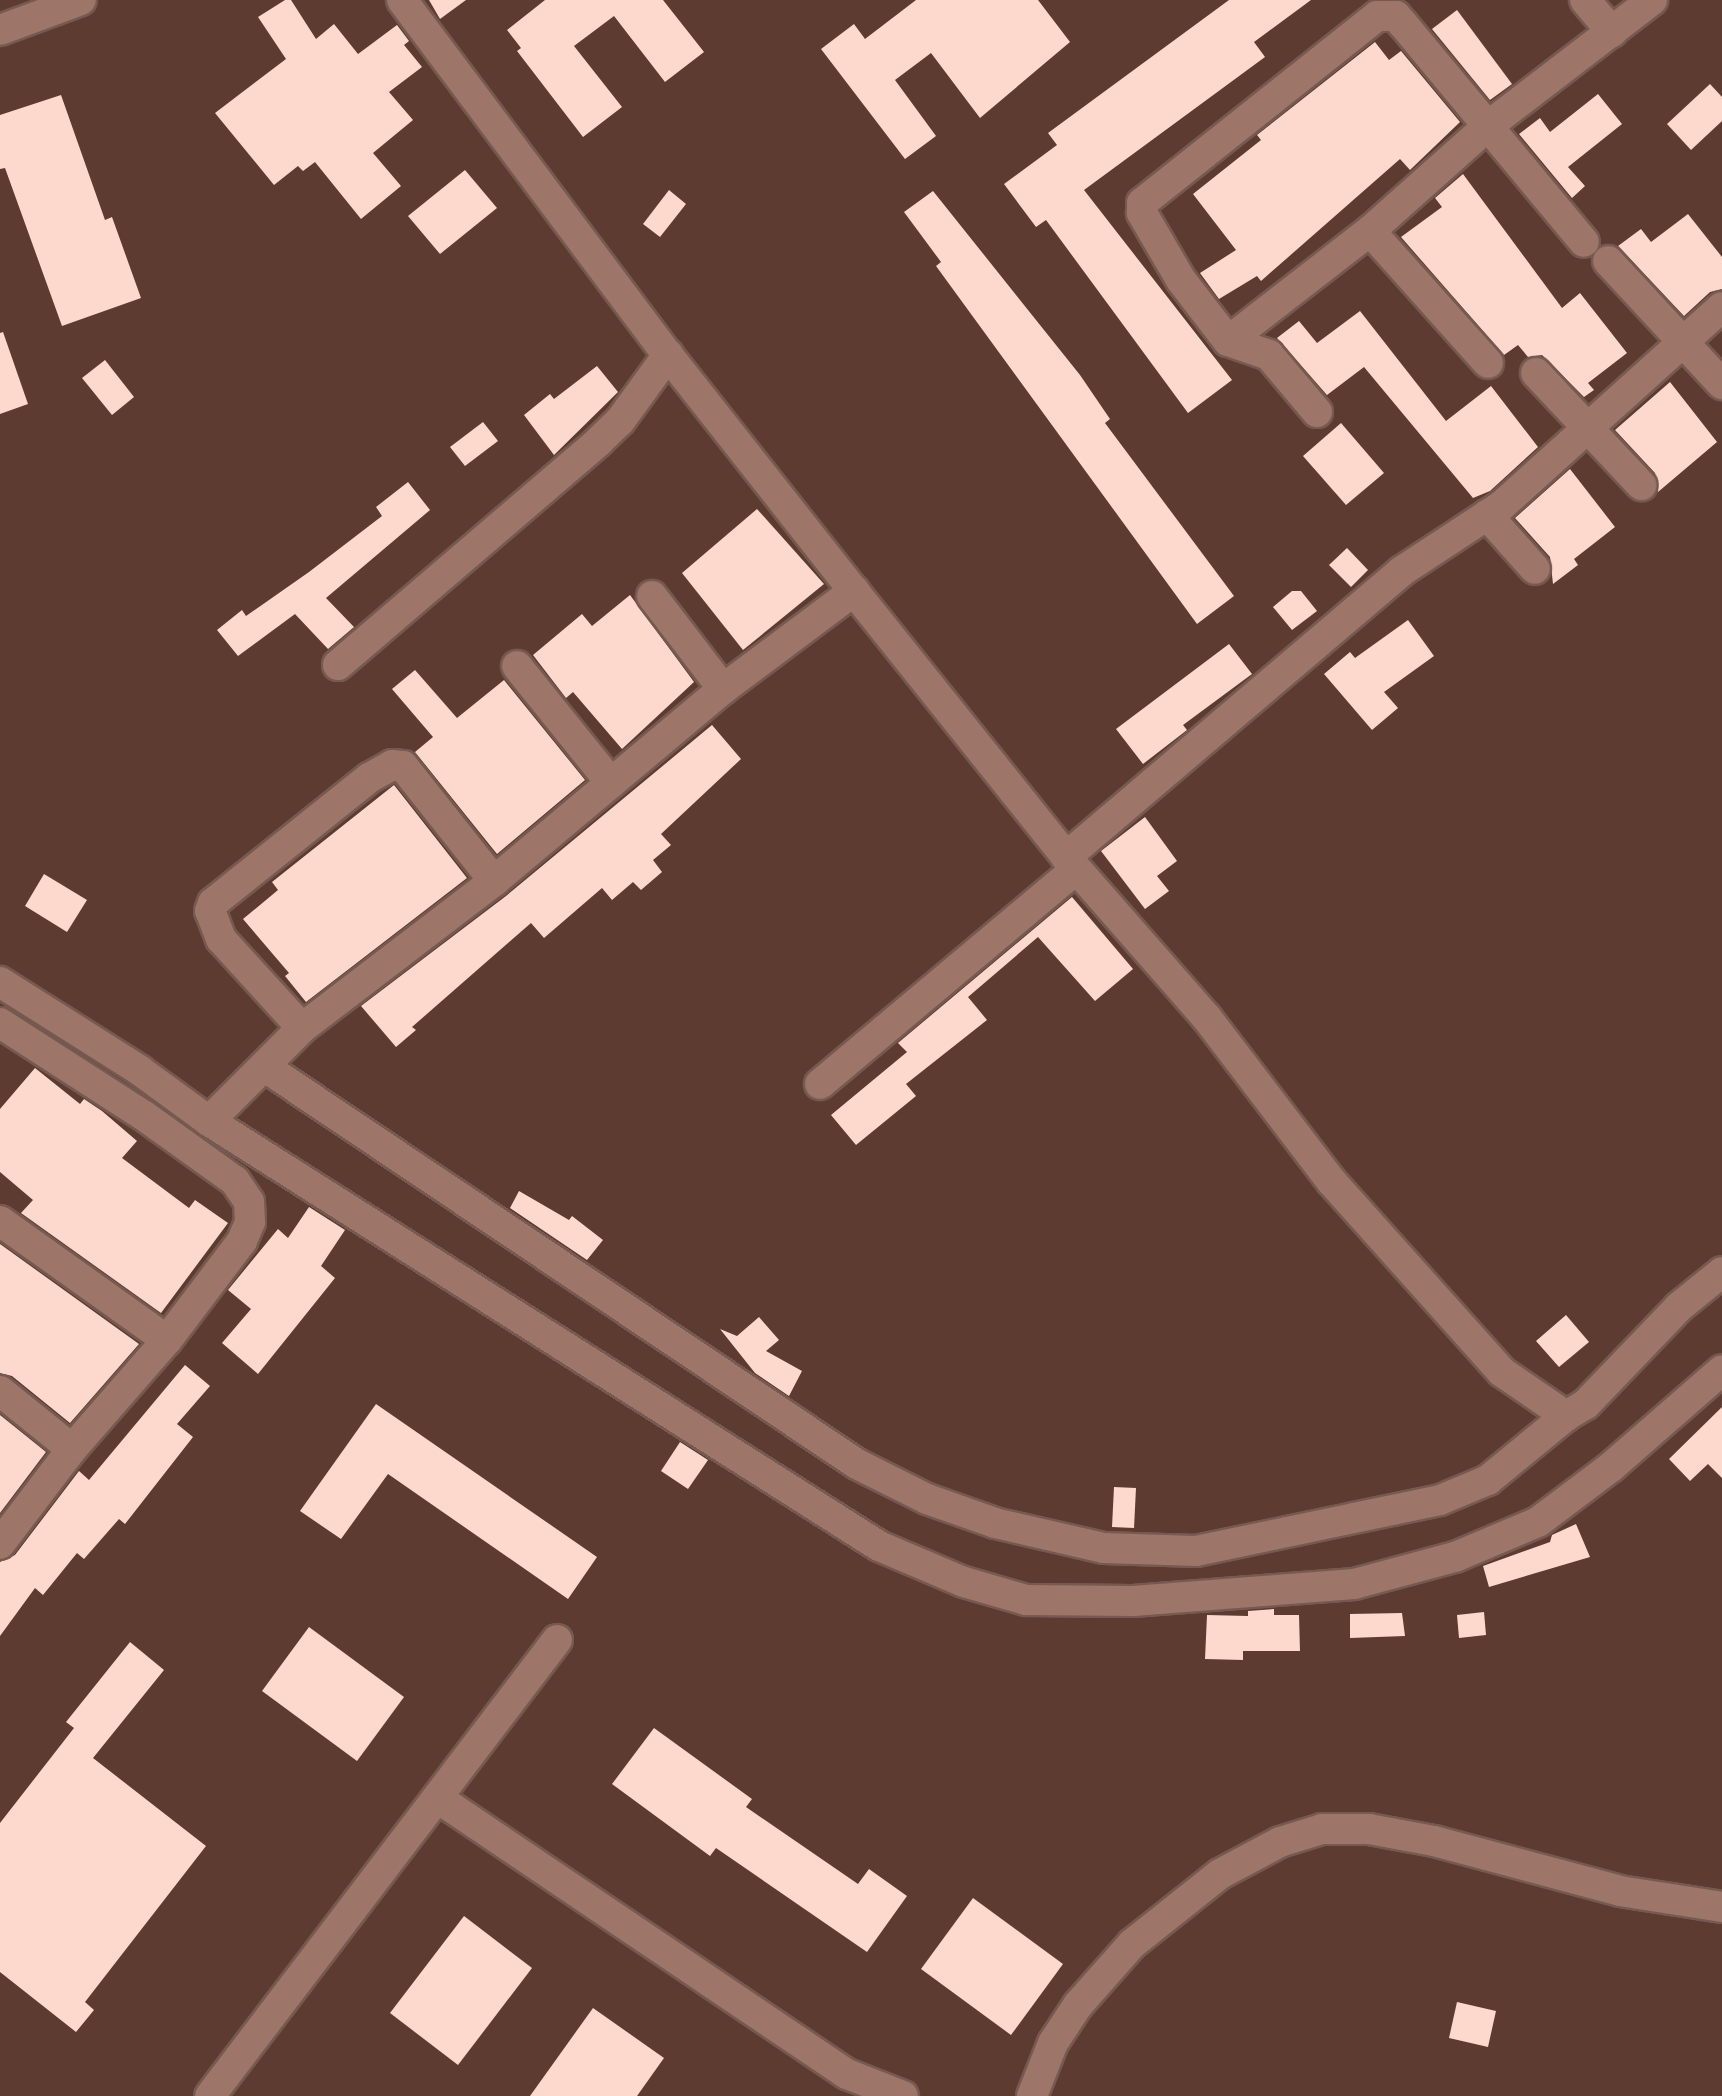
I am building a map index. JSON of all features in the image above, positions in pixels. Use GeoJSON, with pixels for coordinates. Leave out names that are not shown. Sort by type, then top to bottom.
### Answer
{"type":"FeatureCollection","features":[{"type":"Feature","properties":{"kind":"street"},"geometry":{"type":"LineString","coordinates":[[0,30],[81,0]]}},
{"type":"Feature","properties":{"kind":"street"},"geometry":{"type":"LineString","coordinates":[[402,0],[668,354],[854,591],[1071,863],[1207,1018],[1332,1182],[1502,1372],[1566,1416]]}},
{"type":"Feature","properties":{"kind":"street"},"geometry":{"type":"LineString","coordinates":[[1585,0],[1612,32]]}},
{"type":"Feature","properties":{"kind":"street"},"geometry":{"type":"LineString","coordinates":[[1228,341],[1370,231],[1488,126],[1652,0]]}},
{"type":"Feature","properties":{"kind":"street"},"geometry":{"type":"LineString","coordinates":[[1317,412],[1270,355],[1228,341],[1181,280],[1142,213],[1142,203],[1377,16],[1396,16],[1596,251],[1722,384]]}},
{"type":"Feature","properties":{"kind":"street"},"geometry":{"type":"LineString","coordinates":[[1370,231],[1488,363]]}},
{"type":"Feature","properties":{"kind":"street"},"geometry":{"type":"LineString","coordinates":[[820,1084],[1402,571],[1487,515],[1722,308]]}},
{"type":"Feature","properties":{"kind":"street"},"geometry":{"type":"LineString","coordinates":[[338,665],[598,442],[620,421],[668,354]]}},
{"type":"Feature","properties":{"kind":"street"},"geometry":{"type":"LineString","coordinates":[[1536,373],[1640,485]]}},
{"type":"Feature","properties":{"kind":"street"},"geometry":{"type":"LineString","coordinates":[[1487,515],[1535,569]]}},
{"type":"Feature","properties":{"kind":"street"},"geometry":{"type":"LineString","coordinates":[[213,1118],[302,1028],[494,882],[723,688],[854,591]]}},
{"type":"Feature","properties":{"kind":"street"},"geometry":{"type":"LineString","coordinates":[[652,596],[723,688]]}},
{"type":"Feature","properties":{"kind":"street"},"geometry":{"type":"LineString","coordinates":[[517,666],[611,783]]}},
{"type":"Feature","properties":{"kind":"street"},"geometry":{"type":"LineString","coordinates":[[302,1028],[221,939],[210,911],[213,903],[382,768],[403,766],[494,882]]}},
{"type":"Feature","properties":{"kind":"street"},"geometry":{"type":"LineString","coordinates":[[5,995],[140,1070],[879,1546],[964,1582],[1026,1600],[1133,1601],[1354,1584],[1455,1556],[1538,1522],[1611,1467],[1722,1370]]}},
{"type":"Feature","properties":{"kind":"street"},"geometry":{"type":"LineString","coordinates":[[0,1023],[144,1115],[244,1191],[250,1222],[242,1241],[167,1340],[72,1449],[0,1544]]}},
{"type":"Feature","properties":{"kind":"street"},"geometry":{"type":"LineString","coordinates":[[261,1072],[857,1464],[927,1499],[995,1523],[1104,1548],[1196,1551],[1440,1500],[1488,1480],[1586,1404],[1679,1307],[1722,1272]]}},
{"type":"Feature","properties":{"kind":"street"},"geometry":{"type":"LineString","coordinates":[[0,1221],[167,1340]]}},
{"type":"Feature","properties":{"kind":"street"},"geometry":{"type":"LineString","coordinates":[[0,1392],[72,1449]]}},
{"type":"Feature","properties":{"kind":"street"},"geometry":{"type":"LineString","coordinates":[[210,2096],[557,1640]]}},
{"type":"Feature","properties":{"kind":"street"},"geometry":{"type":"LineString","coordinates":[[439,1800],[841,2085],[903,2096]]}},
{"type":"Feature","properties":{"kind":"street"},"geometry":{"type":"LineString","coordinates":[[1032,2096],[1053,2042],[1078,2005],[1132,1944],[1220,1874],[1280,1842],[1322,1828],[1369,1829],[1434,1841],[1620,1891],[1722,1907]]}},
{"type":"Feature","properties":{"kind":"building"},"geometry":{"type":"Polygon","coordinates":[[[291,0],[316,39],[334,24],[358,54],[397,25],[409,41],[404,45],[422,67],[389,92],[413,120],[373,153],[401,186],[361,219],[315,162],[303,171],[298,166],[274,185],[215,113],[286,59],[258,17],[291,0]]]}},
{"type":"Feature","properties":{"kind":"building"},"geometry":{"type":"Polygon","coordinates":[[[429,0],[466,0],[440,19],[429,0]]]}},
{"type":"Feature","properties":{"kind":"building"},"geometry":{"type":"Polygon","coordinates":[[[545,0],[663,0],[704,52],[665,82],[614,16],[574,46],[622,107],[583,137],[517,51],[521,48],[507,30],[545,0]]]}},
{"type":"Feature","properties":{"kind":"building"},"geometry":{"type":"Polygon","coordinates":[[[916,0],[1038,0],[1070,42],[980,118],[931,53],[895,80],[936,136],[905,159],[821,49],[854,24],[865,39],[916,0]]]}},
{"type":"Feature","properties":{"kind":"building"},"geometry":{"type":"Polygon","coordinates":[[[1229,0],[1311,0],[1254,42],[1265,57],[1084,190],[1232,380],[1188,413],[1046,220],[1036,227],[1004,184],[1057,145],[1048,133],[1229,0]]]}},
{"type":"Feature","properties":{"kind":"building"},"geometry":{"type":"Polygon","coordinates":[[[1457,10],[1512,84],[1490,100],[1432,29],[1457,10]]]}},
{"type":"Feature","properties":{"kind":"building"},"geometry":{"type":"Polygon","coordinates":[[[1375,42],[1389,60],[1401,51],[1460,122],[1410,170],[1400,159],[1261,281],[1257,276],[1219,299],[1200,273],[1236,250],[1193,194],[1261,140],[1257,135],[1375,42]]]}},
{"type":"Feature","properties":{"kind":"building"},"geometry":{"type":"Polygon","coordinates":[[[1710,84],[1722,97],[1722,121],[1691,150],[1667,124],[1710,84]]]}},
{"type":"Feature","properties":{"kind":"building"},"geometry":{"type":"Polygon","coordinates":[[[1598,94],[1622,124],[1568,167],[1585,186],[1572,198],[1519,134],[1540,118],[1550,132],[1598,94]]]}},
{"type":"Feature","properties":{"kind":"building"},"geometry":{"type":"Polygon","coordinates":[[[61,95],[105,220],[112,217],[141,298],[62,326],[5,168],[0,169],[0,115],[61,95]]]}},
{"type":"Feature","properties":{"kind":"building"},"geometry":{"type":"Polygon","coordinates":[[[465,170],[497,208],[440,254],[408,216],[465,170]]]}},
{"type":"Feature","properties":{"kind":"building"},"geometry":{"type":"Polygon","coordinates":[[[1463,174],[1562,308],[1580,293],[1627,353],[1588,383],[1594,390],[1584,397],[1542,355],[1528,357],[1518,345],[1504,355],[1401,237],[1442,207],[1435,198],[1463,174]]]}},
{"type":"Feature","properties":{"kind":"building"},"geometry":{"type":"Polygon","coordinates":[[[669,190],[686,204],[660,237],[643,224],[669,190]]]}},
{"type":"Feature","properties":{"kind":"building"},"geometry":{"type":"Polygon","coordinates":[[[933,191],[1080,375],[1110,419],[1105,423],[1234,596],[1197,624],[936,266],[941,262],[904,212],[933,191]]]}},
{"type":"Feature","properties":{"kind":"building"},"geometry":{"type":"Polygon","coordinates":[[[1688,214],[1722,257],[1722,289],[1710,292],[1684,316],[1618,246],[1641,229],[1651,242],[1688,214]]]}},
{"type":"Feature","properties":{"kind":"building"},"geometry":{"type":"Polygon","coordinates":[[[1360,311],[1446,421],[1491,386],[1538,447],[1490,491],[1473,498],[1364,367],[1327,395],[1277,338],[1299,321],[1317,343],[1360,311]]]}},
{"type":"Feature","properties":{"kind":"building"},"geometry":{"type":"Polygon","coordinates":[[[3,332],[28,404],[0,414],[0,333],[3,332]]]}},
{"type":"Feature","properties":{"kind":"building"},"geometry":{"type":"Polygon","coordinates":[[[105,360],[134,397],[112,415],[82,378],[105,360]]]}},
{"type":"Feature","properties":{"kind":"building"},"geometry":{"type":"Polygon","coordinates":[[[597,366],[618,392],[554,455],[524,415],[550,394],[554,399],[597,366]]]}},
{"type":"Feature","properties":{"kind":"building"},"geometry":{"type":"Polygon","coordinates":[[[1670,382],[1717,442],[1658,492],[1655,473],[1615,430],[1670,382]]]}},
{"type":"Feature","properties":{"kind":"building"},"geometry":{"type":"Polygon","coordinates":[[[483,422],[498,441],[465,466],[450,447],[483,422]]]}},
{"type":"Feature","properties":{"kind":"building"},"geometry":{"type":"Polygon","coordinates":[[[1341,423],[1384,473],[1346,505],[1303,456],[1341,423]]]}},
{"type":"Feature","properties":{"kind":"building"},"geometry":{"type":"Polygon","coordinates":[[[1570,469],[1615,527],[1574,559],[1578,565],[1553,584],[1550,557],[1515,518],[1570,469]]]}},
{"type":"Feature","properties":{"kind":"building"},"geometry":{"type":"Polygon","coordinates":[[[408,482],[430,510],[326,598],[354,627],[328,649],[295,614],[238,656],[217,630],[242,610],[246,616],[382,516],[376,507],[408,482]]]}},
{"type":"Feature","properties":{"kind":"building"},"geometry":{"type":"Polygon","coordinates":[[[757,509],[824,584],[743,650],[682,573],[757,509]]]}},
{"type":"Feature","properties":{"kind":"building"},"geometry":{"type":"Polygon","coordinates":[[[1347,548],[1368,570],[1351,587],[1329,565],[1347,548]]]}},
{"type":"Feature","properties":{"kind":"building"},"geometry":{"type":"Polygon","coordinates":[[[1292,591],[1301,591],[1317,611],[1292,630],[1273,607],[1292,591]]]}},
{"type":"Feature","properties":{"kind":"building"},"geometry":{"type":"Polygon","coordinates":[[[630,595],[694,682],[622,749],[573,692],[566,698],[533,655],[582,614],[592,626],[630,595]]]}},
{"type":"Feature","properties":{"kind":"building"},"geometry":{"type":"Polygon","coordinates":[[[1408,620],[1434,656],[1384,692],[1398,708],[1372,730],[1324,674],[1350,652],[1355,658],[1408,620]]]}},
{"type":"Feature","properties":{"kind":"building"},"geometry":{"type":"Polygon","coordinates":[[[1229,644],[1252,674],[1183,725],[1187,730],[1143,764],[1116,729],[1229,644]]]}},
{"type":"Feature","properties":{"kind":"building"},"geometry":{"type":"Polygon","coordinates":[[[415,670],[457,718],[504,680],[585,780],[497,854],[415,752],[433,737],[392,689],[415,670]]]}},
{"type":"Feature","properties":{"kind":"building"},"geometry":{"type":"Polygon","coordinates":[[[712,725],[741,759],[661,834],[671,845],[653,860],[662,872],[641,890],[633,882],[612,900],[602,888],[544,938],[531,923],[412,1027],[416,1030],[396,1047],[361,1006],[506,896],[712,725]]]}},
{"type":"Feature","properties":{"kind":"building"},"geometry":{"type":"Polygon","coordinates":[[[394,785],[467,878],[306,1002],[285,976],[289,973],[243,919],[278,890],[272,882],[394,785]]]}},
{"type":"Feature","properties":{"kind":"building"},"geometry":{"type":"Polygon","coordinates":[[[1145,817],[1177,861],[1157,876],[1169,891],[1145,909],[1101,851],[1145,817]]]}},
{"type":"Feature","properties":{"kind":"building"},"geometry":{"type":"Polygon","coordinates":[[[44,874],[87,900],[67,932],[25,906],[44,874]]]}},
{"type":"Feature","properties":{"kind":"building"},"geometry":{"type":"Polygon","coordinates":[[[1072,897],[1133,969],[1095,1001],[1038,937],[968,997],[987,1020],[906,1084],[916,1096],[856,1145],[831,1115],[907,1052],[898,1043],[1072,897]]]}},
{"type":"Feature","properties":{"kind":"building"},"geometry":{"type":"Polygon","coordinates":[[[35,1068],[80,1104],[84,1099],[102,1111],[137,1141],[122,1158],[189,1208],[195,1200],[228,1223],[161,1313],[21,1213],[33,1200],[0,1172],[0,1109],[35,1068]]]}},
{"type":"Feature","properties":{"kind":"building"},"geometry":{"type":"Polygon","coordinates":[[[519,1191],[569,1220],[572,1216],[603,1240],[587,1260],[510,1208],[519,1191]]]}},
{"type":"Feature","properties":{"kind":"building"},"geometry":{"type":"Polygon","coordinates":[[[309,1207],[345,1230],[321,1266],[335,1278],[258,1374],[222,1343],[251,1309],[228,1290],[278,1229],[288,1238],[309,1207]]]}},
{"type":"Feature","properties":{"kind":"building"},"geometry":{"type":"Polygon","coordinates":[[[0,1244],[139,1344],[70,1423],[12,1376],[0,1373],[0,1244]]]}},
{"type":"Feature","properties":{"kind":"building"},"geometry":{"type":"Polygon","coordinates":[[[1566,1315],[1589,1342],[1559,1367],[1536,1341],[1566,1315]]]}},
{"type":"Feature","properties":{"kind":"building"},"geometry":{"type":"Polygon","coordinates":[[[759,1317],[779,1340],[766,1351],[802,1371],[789,1396],[755,1373],[720,1329],[737,1336],[759,1317]]]}},
{"type":"Feature","properties":{"kind":"building"},"geometry":{"type":"Polygon","coordinates":[[[185,1365],[210,1386],[177,1424],[193,1437],[125,1524],[119,1519],[84,1559],[77,1553],[43,1595],[35,1588],[0,1636],[0,1562],[15,1555],[79,1471],[89,1480],[185,1365]]]}},
{"type":"Feature","properties":{"kind":"building"},"geometry":{"type":"Polygon","coordinates":[[[376,1404],[597,1557],[568,1599],[388,1474],[341,1539],[300,1511],[376,1404]]]}},
{"type":"Feature","properties":{"kind":"building"},"geometry":{"type":"Polygon","coordinates":[[[1722,1407],[1722,1478],[1708,1464],[1690,1481],[1669,1459],[1722,1407]]]}},
{"type":"Feature","properties":{"kind":"building"},"geometry":{"type":"Polygon","coordinates":[[[0,1415],[46,1452],[0,1513],[0,1415]]]}},
{"type":"Feature","properties":{"kind":"building"},"geometry":{"type":"Polygon","coordinates":[[[680,1442],[708,1460],[688,1489],[661,1471],[680,1442]]]}},
{"type":"Feature","properties":{"kind":"building"},"geometry":{"type":"Polygon","coordinates":[[[1114,1487],[1136,1488],[1134,1528],[1112,1527],[1114,1487]]]}},
{"type":"Feature","properties":{"kind":"building"},"geometry":{"type":"Polygon","coordinates":[[[1576,1524],[1590,1557],[1489,1587],[1483,1566],[1550,1542],[1552,1535],[1576,1524]]]}},
{"type":"Feature","properties":{"kind":"building"},"geometry":{"type":"Polygon","coordinates":[[[1274,1609],[1274,1615],[1299,1615],[1300,1651],[1243,1651],[1243,1660],[1205,1659],[1207,1615],[1248,1616],[1248,1611],[1274,1609]]]}},
{"type":"Feature","properties":{"kind":"building"},"geometry":{"type":"Polygon","coordinates":[[[1484,1612],[1486,1635],[1459,1638],[1457,1615],[1484,1612]]]}},
{"type":"Feature","properties":{"kind":"building"},"geometry":{"type":"Polygon","coordinates":[[[1402,1613],[1405,1636],[1350,1638],[1350,1614],[1402,1613]]]}},
{"type":"Feature","properties":{"kind":"building"},"geometry":{"type":"Polygon","coordinates":[[[309,1627],[404,1697],[357,1761],[262,1691],[309,1627]]]}},
{"type":"Feature","properties":{"kind":"building"},"geometry":{"type":"Polygon","coordinates":[[[130,1642],[164,1670],[93,1758],[206,1846],[85,2002],[94,2010],[76,2032],[0,1972],[0,1823],[74,1728],[66,1722],[130,1642]]]}},
{"type":"Feature","properties":{"kind":"building"},"geometry":{"type":"Polygon","coordinates":[[[654,1728],[752,1799],[746,1807],[858,1884],[869,1869],[907,1896],[867,1952],[716,1848],[710,1856],[612,1784],[654,1728]]]}},
{"type":"Feature","properties":{"kind":"building"},"geometry":{"type":"Polygon","coordinates":[[[973,1898],[1063,1964],[1011,2035],[921,1969],[973,1898]]]}},
{"type":"Feature","properties":{"kind":"building"},"geometry":{"type":"Polygon","coordinates":[[[464,1916],[532,1968],[458,2065],[390,2013],[464,1916]]]}},
{"type":"Feature","properties":{"kind":"building"},"geometry":{"type":"Polygon","coordinates":[[[1457,2002],[1496,2011],[1488,2047],[1449,2038],[1457,2002]]]}},
{"type":"Feature","properties":{"kind":"building"},"geometry":{"type":"Polygon","coordinates":[[[593,2008],[664,2058],[637,2096],[530,2096],[593,2008]]]}}]}
